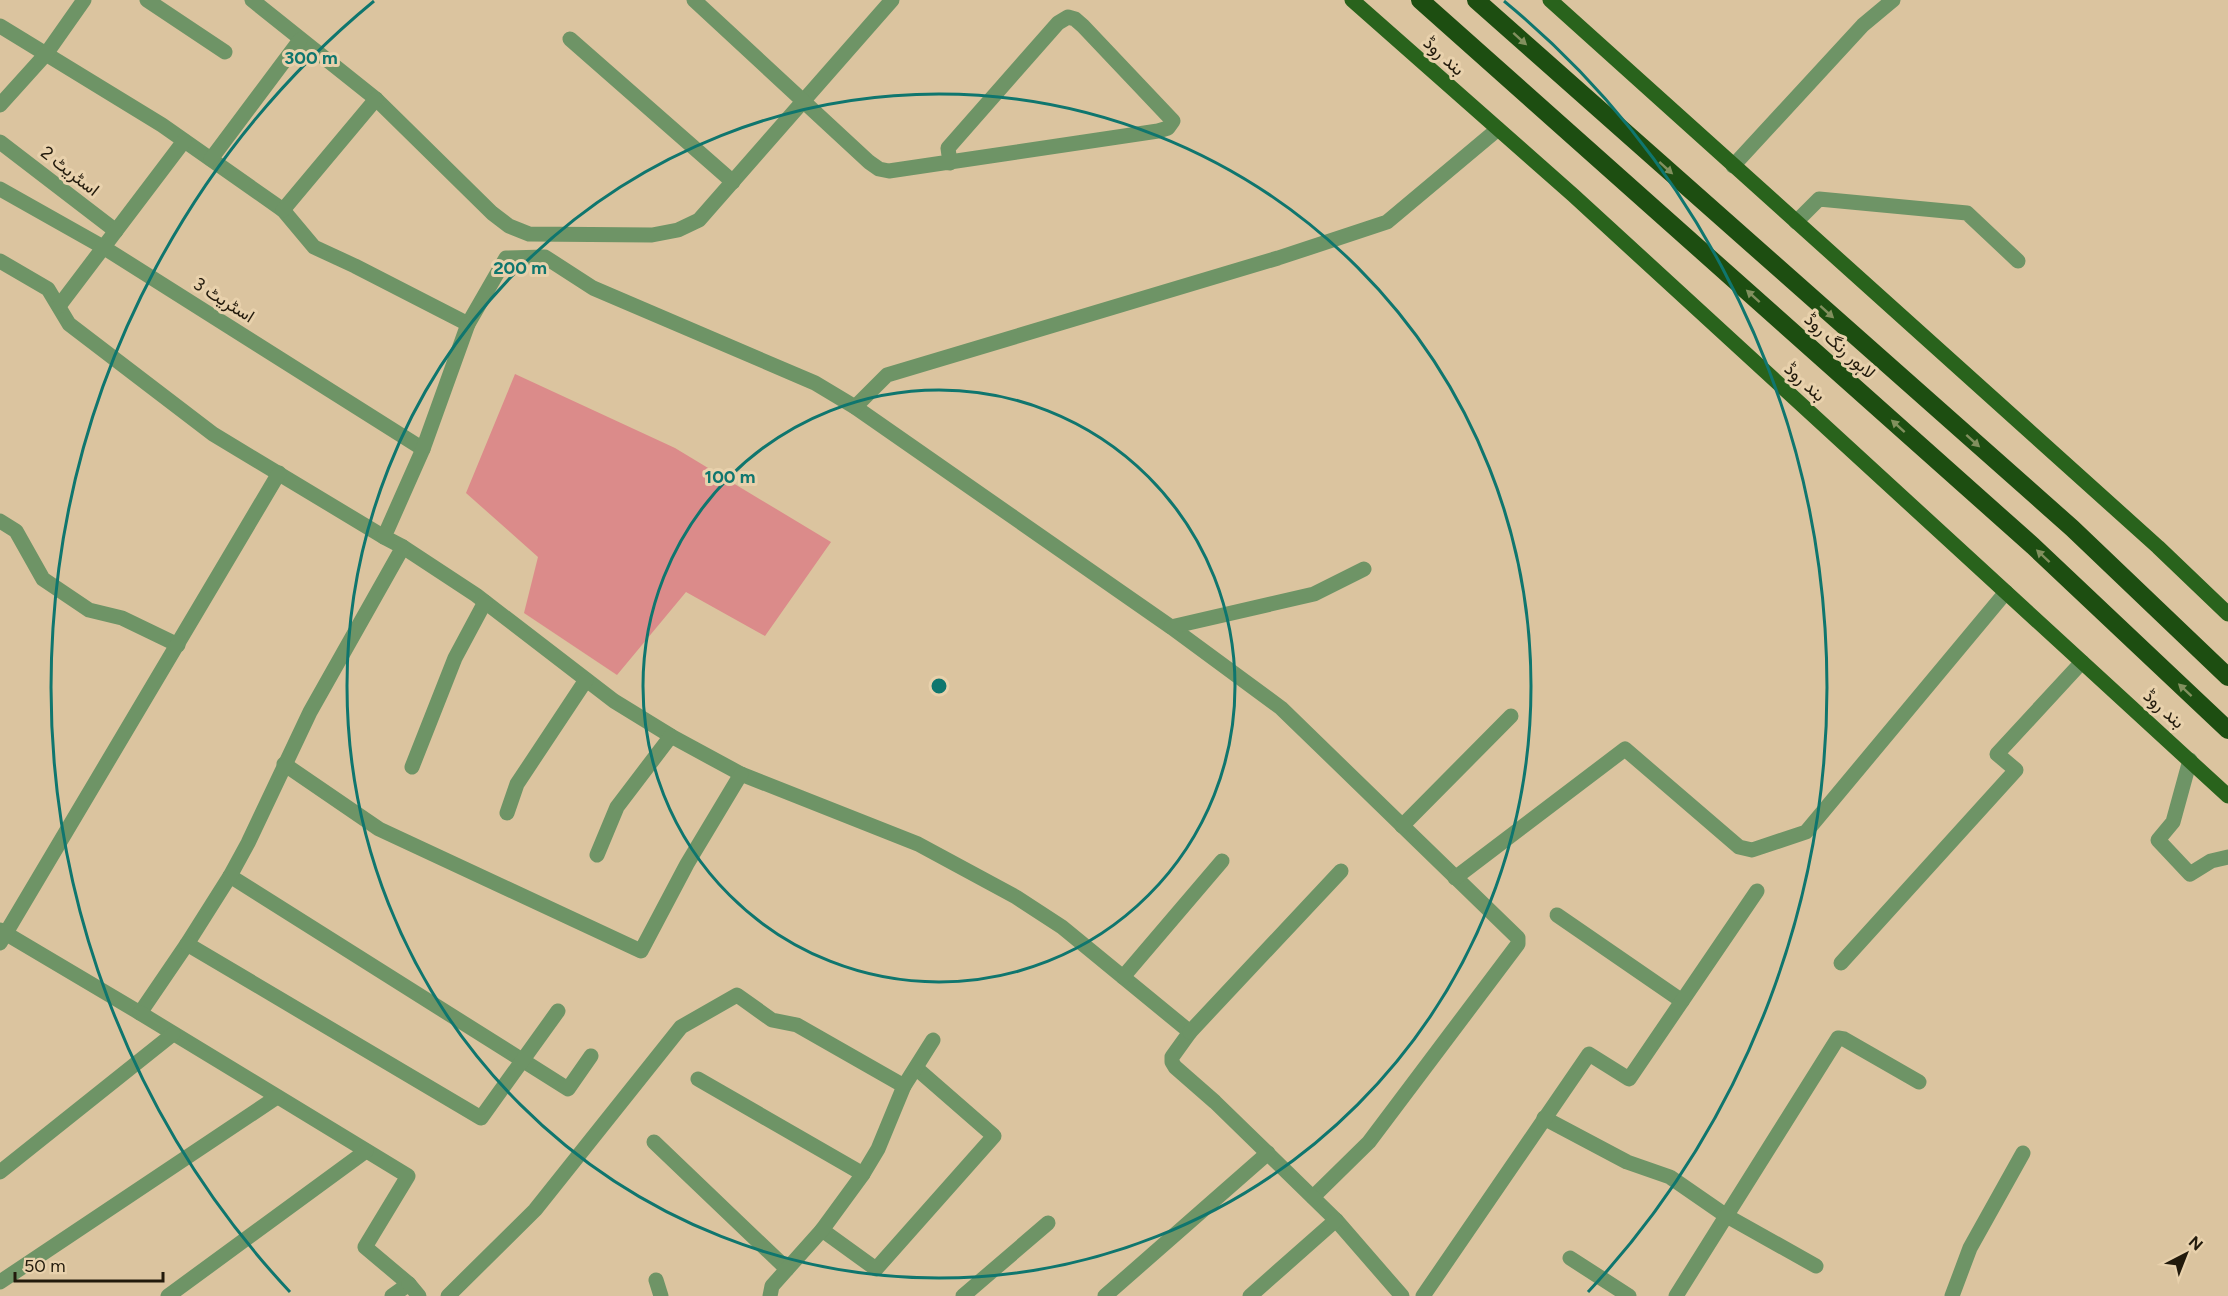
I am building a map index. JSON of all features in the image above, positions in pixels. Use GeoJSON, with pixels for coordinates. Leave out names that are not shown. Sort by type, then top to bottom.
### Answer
{"type":"FeatureCollection","features":[{"type":"Feature","properties":{"kind":"highway","name":"لاہور رنگ روڈ"},"geometry":{"type":"LineString","coordinates":[[1420,0],[2033,546],[2228,730]]}},
{"type":"Feature","properties":{"kind":"highway","name":"لاہور رنگ روڈ"},"geometry":{"type":"LineString","coordinates":[[1476,0],[2072,528],[2228,677]]}},
{"type":"Feature","properties":{"kind":"main road","name":"بند روڈ"},"geometry":{"type":"LineString","coordinates":[[1353,0],[1498,129],[2228,796]]}},
{"type":"Feature","properties":{"kind":"main road"},"geometry":{"type":"LineString","coordinates":[[1550,0],[2149,539],[2228,614]]}},
{"type":"Feature","properties":{"kind":"main road"},"geometry":{"type":"LineString","coordinates":[[1560,0],[1568,17]]}},
{"type":"Feature","properties":{"kind":"street"},"geometry":{"type":"LineString","coordinates":[[0,105],[45,54],[84,0]]}},
{"type":"Feature","properties":{"kind":"street"},"geometry":{"type":"LineString","coordinates":[[147,0],[225,52]]}},
{"type":"Feature","properties":{"kind":"street"},"geometry":{"type":"LineString","coordinates":[[252,0],[376,99],[508,226],[529,234],[652,235],[678,230],[699,220],[892,0]]}},
{"type":"Feature","properties":{"kind":"street"},"geometry":{"type":"LineString","coordinates":[[694,0],[879,169],[889,171],[950,163],[1158,130],[1168,128],[1173,121],[1083,26],[1075,19],[1068,17],[1058,23],[948,148],[950,163]]}},
{"type":"Feature","properties":{"kind":"street"},"geometry":{"type":"LineString","coordinates":[[1733,166],[1863,25],[1893,0]]}},
{"type":"Feature","properties":{"kind":"street"},"geometry":{"type":"LineString","coordinates":[[0,26],[211,159],[283,210],[314,247],[468,324]]}},
{"type":"Feature","properties":{"kind":"street"},"geometry":{"type":"LineString","coordinates":[[570,39],[733,182]]}},
{"type":"Feature","properties":{"kind":"street"},"geometry":{"type":"LineString","coordinates":[[211,159],[300,40]]}},
{"type":"Feature","properties":{"kind":"street"},"geometry":{"type":"LineString","coordinates":[[283,210],[376,99]]}},
{"type":"Feature","properties":{"kind":"street"},"geometry":{"type":"LineString","coordinates":[[855,407],[887,375],[1278,258],[1387,222],[1498,129]]}},
{"type":"Feature","properties":{"kind":"street"},"geometry":{"type":"LineString","coordinates":[[59,306],[184,141]]}},
{"type":"Feature","properties":{"kind":"street","name":"اسٹریٹ 2"},"geometry":{"type":"LineString","coordinates":[[0,142],[116,231]]}},
{"type":"Feature","properties":{"kind":"street","name":"اسٹریٹ 3"},"geometry":{"type":"LineString","coordinates":[[0,189],[103,248],[423,449]]}},
{"type":"Feature","properties":{"kind":"street"},"geometry":{"type":"LineString","coordinates":[[1796,222],[1819,199],[1967,213],[2018,261]]}},
{"type":"Feature","properties":{"kind":"street"},"geometry":{"type":"LineString","coordinates":[[384,537],[423,449],[468,324],[506,258],[545,257],[593,288],[815,383],[855,407],[1171,627],[1281,708],[1518,938],[1518,944],[1369,1142],[1313,1197]]}},
{"type":"Feature","properties":{"kind":"street"},"geometry":{"type":"LineString","coordinates":[[0,261],[48,289],[69,324],[213,434],[403,547],[485,602],[614,701],[670,736],[741,774],[918,844],[1035,909],[1062,927],[1190,1032]]}},
{"type":"Feature","properties":{"kind":"street"},"geometry":{"type":"LineString","coordinates":[[279,472],[178,645],[2,936],[140,1013],[408,1176],[366,1247],[414,1290]]}},
{"type":"Feature","properties":{"kind":"street"},"geometry":{"type":"LineString","coordinates":[[0,520],[16,531],[43,579],[89,610],[122,618],[178,645]]}},
{"type":"Feature","properties":{"kind":"street"},"geometry":{"type":"LineString","coordinates":[[140,1013],[188,944],[230,876],[310,712],[403,547]]}},
{"type":"Feature","properties":{"kind":"street"},"geometry":{"type":"LineString","coordinates":[[1171,627],[1314,594],[1364,570]]}},
{"type":"Feature","properties":{"kind":"street"},"geometry":{"type":"LineString","coordinates":[[1455,878],[1625,749],[1739,847],[1752,850],[1806,832],[2006,592]]}},
{"type":"Feature","properties":{"kind":"street"},"geometry":{"type":"LineString","coordinates":[[411,767],[455,658],[485,602]]}},
{"type":"Feature","properties":{"kind":"street"},"geometry":{"type":"LineString","coordinates":[[1841,963],[2016,770],[1997,754],[2082,662]]}},
{"type":"Feature","properties":{"kind":"street"},"geometry":{"type":"LineString","coordinates":[[507,813],[516,784],[586,680]]}},
{"type":"Feature","properties":{"kind":"street"},"geometry":{"type":"LineString","coordinates":[[1402,826],[1511,716]]}},
{"type":"Feature","properties":{"kind":"street"},"geometry":{"type":"LineString","coordinates":[[597,855],[617,807],[670,736]]}},
{"type":"Feature","properties":{"kind":"street"},"geometry":{"type":"LineString","coordinates":[[2190,760],[2173,822],[2158,840],[2190,874],[2211,861],[2228,857]]}},
{"type":"Feature","properties":{"kind":"street"},"geometry":{"type":"LineString","coordinates":[[284,764],[379,829],[641,951],[687,864],[741,774]]}},
{"type":"Feature","properties":{"kind":"street"},"geometry":{"type":"LineString","coordinates":[[1123,977],[1222,861]]}},
{"type":"Feature","properties":{"kind":"street"},"geometry":{"type":"LineString","coordinates":[[1341,871],[1190,1032],[1172,1057],[1172,1062],[1336,1220],[1402,1296]]}},
{"type":"Feature","properties":{"kind":"street"},"geometry":{"type":"LineString","coordinates":[[230,876],[568,1089],[591,1056]]}},
{"type":"Feature","properties":{"kind":"street"},"geometry":{"type":"LineString","coordinates":[[1424,1296],[1588,1054],[1629,1079],[1757,891]]}},
{"type":"Feature","properties":{"kind":"street"},"geometry":{"type":"LineString","coordinates":[[1557,915],[1682,1002]]}},
{"type":"Feature","properties":{"kind":"street"},"geometry":{"type":"LineString","coordinates":[[188,944],[481,1118],[558,1011]]}},
{"type":"Feature","properties":{"kind":"street"},"geometry":{"type":"LineString","coordinates":[[448,1296],[536,1210],[681,1027],[737,995],[772,1020],[797,1025],[904,1086]]}},
{"type":"Feature","properties":{"kind":"street"},"geometry":{"type":"LineString","coordinates":[[0,1172],[173,1034]]}},
{"type":"Feature","properties":{"kind":"street"},"geometry":{"type":"LineString","coordinates":[[1676,1296],[1838,1038],[1844,1039],[1919,1082]]}},
{"type":"Feature","properties":{"kind":"street"},"geometry":{"type":"LineString","coordinates":[[770,1296],[772,1286],[822,1230],[863,1174],[878,1149],[904,1086],[933,1040]]}},
{"type":"Feature","properties":{"kind":"street"},"geometry":{"type":"LineString","coordinates":[[822,1230],[876,1269],[994,1136],[916,1068]]}},
{"type":"Feature","properties":{"kind":"street"},"geometry":{"type":"LineString","coordinates":[[698,1079],[863,1174]]}},
{"type":"Feature","properties":{"kind":"street"},"geometry":{"type":"LineString","coordinates":[[0,1282],[278,1097]]}},
{"type":"Feature","properties":{"kind":"street"},"geometry":{"type":"LineString","coordinates":[[1545,1118],[1628,1162],[1670,1177],[1725,1215],[1816,1266]]}},
{"type":"Feature","properties":{"kind":"street"},"geometry":{"type":"LineString","coordinates":[[654,1142],[787,1269]]}},
{"type":"Feature","properties":{"kind":"street"},"geometry":{"type":"LineString","coordinates":[[168,1296],[366,1150]]}},
{"type":"Feature","properties":{"kind":"street"},"geometry":{"type":"LineString","coordinates":[[1952,1296],[1970,1248],[2023,1153]]}},
{"type":"Feature","properties":{"kind":"street"},"geometry":{"type":"LineString","coordinates":[[1106,1296],[1269,1154]]}},
{"type":"Feature","properties":{"kind":"street"},"geometry":{"type":"LineString","coordinates":[[1250,1296],[1336,1220]]}},
{"type":"Feature","properties":{"kind":"street"},"geometry":{"type":"LineString","coordinates":[[963,1296],[1048,1223]]}},
{"type":"Feature","properties":{"kind":"street"},"geometry":{"type":"LineString","coordinates":[[1570,1258],[1629,1296]]}},
{"type":"Feature","properties":{"kind":"street"},"geometry":{"type":"LineString","coordinates":[[656,1280],[661,1296]]}},
{"type":"Feature","properties":{"kind":"street"},"geometry":{"type":"LineString","coordinates":[[392,1296],[414,1290]]}},
{"type":"Feature","properties":{"kind":"shaded area"},"geometry":{"type":"Polygon","coordinates":[[[515,374],[675,448],[831,542],[765,636],[686,592],[617,675],[524,613],[538,557],[466,493],[515,374]]]}}]}
